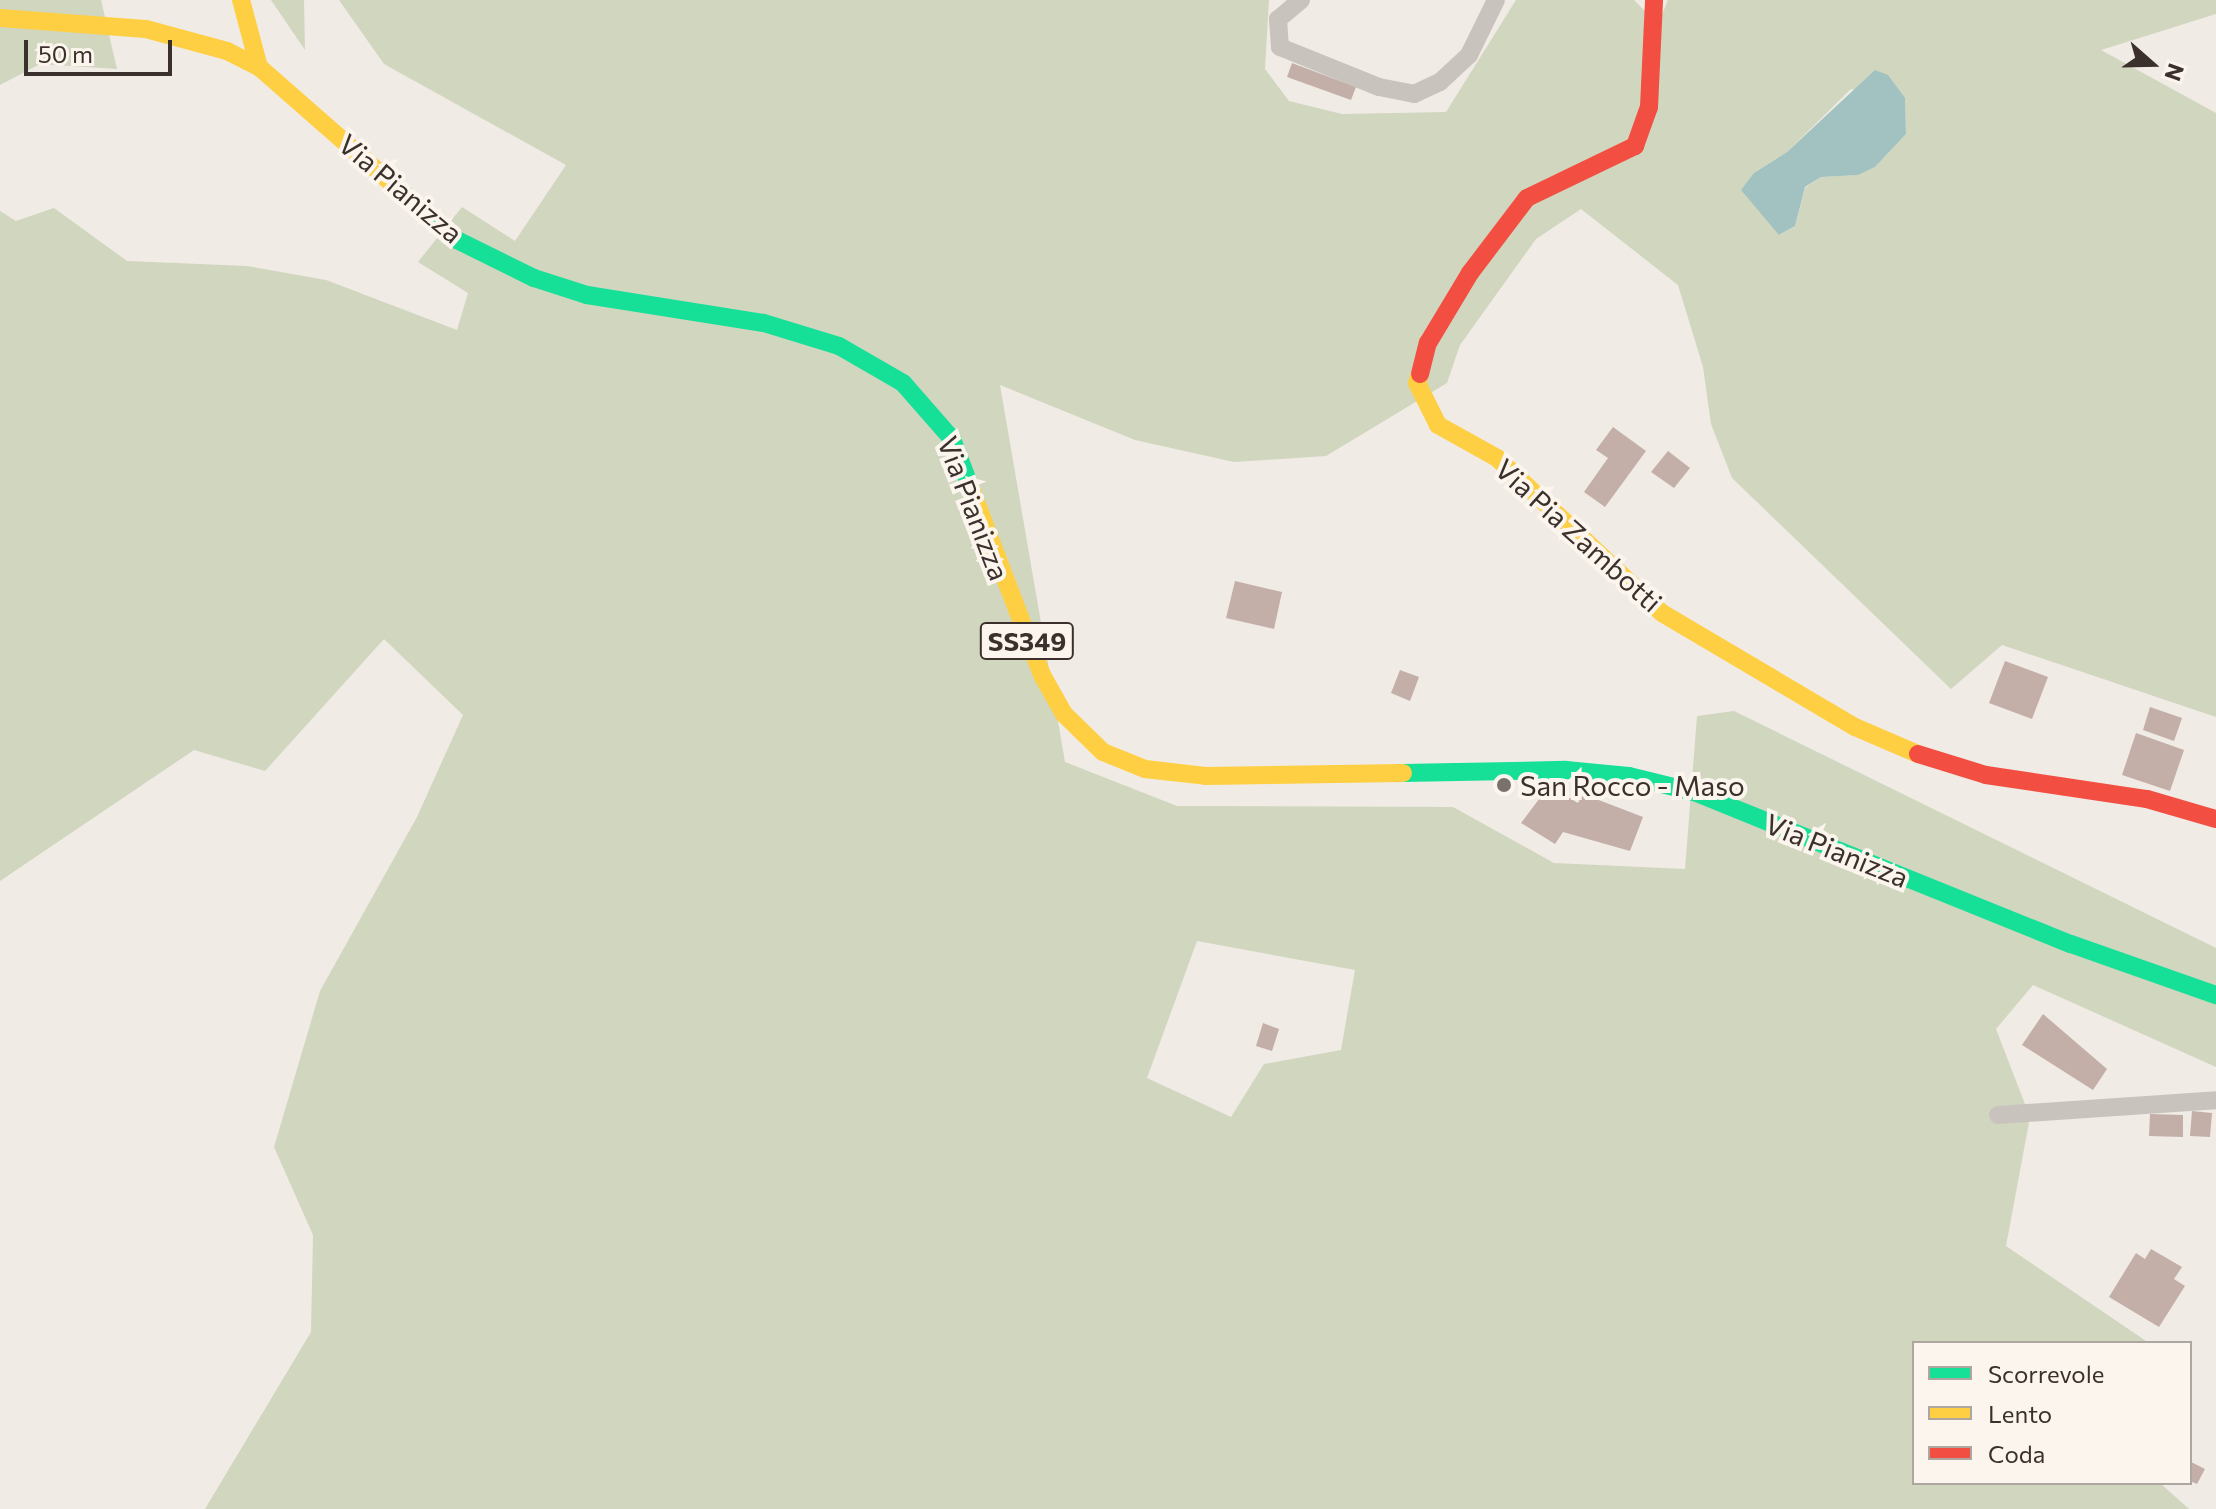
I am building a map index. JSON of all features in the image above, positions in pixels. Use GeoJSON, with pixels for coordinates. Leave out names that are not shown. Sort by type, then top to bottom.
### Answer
{"type":"FeatureCollection","features":[{"type":"Feature","properties":{"kind":"main road"},"geometry":{"type":"LineString","coordinates":[[241,0],[259,67]]}},
{"type":"Feature","properties":{"kind":"main road","name":"Via Pia Zambotti"},"geometry":{"type":"LineString","coordinates":[[1654,0],[1649,107],[1635,146],[1527,198],[1470,273],[1428,343],[1417,383],[1438,425],[1497,458],[1662,613],[1855,727],[1903,750],[1986,775],[2147,799],[2216,819]]}},
{"type":"Feature","properties":{"kind":"main road","name":"Via Pianizza"},"geometry":{"type":"LineString","coordinates":[[0,18],[173,34],[259,67],[457,240],[534,278],[587,295],[764,323],[839,346],[903,383],[952,439],[1042,675],[1064,714],[1103,752],[1145,769],[1206,776],[1566,770],[1629,776],[1694,792],[2071,944],[2216,995]]}},
{"type":"Feature","properties":{"kind":"street"},"geometry":{"type":"LineString","coordinates":[[1301,0],[1278,19],[1280,47],[1379,87],[1414,94],[1440,82],[1469,55],[1496,0]]}},
{"type":"Feature","properties":{"kind":"street"},"geometry":{"type":"LineString","coordinates":[[1998,1115],[2216,1100]]}},
{"type":"Feature","properties":{"kind":"green space"},"geometry":{"type":"Polygon","coordinates":[[[0,0],[101,0],[117,69],[40,64],[0,85],[0,0]]]}},
{"type":"Feature","properties":{"kind":"green space"},"geometry":{"type":"Polygon","coordinates":[[[271,0],[304,0],[305,50],[271,0]]]}},
{"type":"Feature","properties":{"kind":"green space"},"geometry":{"type":"Polygon","coordinates":[[[339,0],[1269,0],[1265,69],[1289,101],[1342,114],[1446,112],[1516,0],[1634,0],[1658,24],[1668,0],[2216,0],[2216,14],[2101,50],[2216,113],[2216,717],[2002,645],[1951,689],[1732,478],[1711,424],[1703,367],[1678,285],[1581,209],[1536,239],[1460,345],[1447,383],[1326,456],[1234,462],[1135,440],[1000,385],[1065,762],[1177,806],[1453,807],[1554,863],[1685,869],[1697,716],[1734,711],[2216,948],[2216,1067],[2033,985],[1996,1029],[2030,1117],[2006,1246],[2146,1341],[1912,1341],[1912,1485],[2162,1485],[2189,1509],[205,1509],[311,1332],[313,1235],[274,1147],[320,991],[417,817],[463,715],[384,639],[265,771],[194,750],[0,881],[0,211],[16,221],[54,208],[127,261],[247,266],[326,280],[457,330],[468,293],[418,262],[462,207],[515,241],[566,165],[384,64],[339,0]],[[1851,89],[1787,152],[1754,173],[1780,235],[1795,226],[1805,188],[1821,177],[1857,175],[1875,167],[1906,134],[1905,98],[1851,89]],[[1197,941],[1147,1078],[1231,1117],[1264,1064],[1341,1050],[1355,970],[1197,941]]]}},
{"type":"Feature","properties":{"kind":"water"},"geometry":{"type":"Polygon","coordinates":[[[1875,70],[1888,75],[1905,98],[1906,134],[1875,167],[1858,175],[1821,177],[1805,187],[1795,226],[1779,235],[1741,190],[1754,173],[1787,152],[1875,70]]]}},
{"type":"Feature","properties":{"kind":"building"},"geometry":{"type":"Polygon","coordinates":[[[1292,63],[1356,87],[1351,100],[1287,77],[1292,63]]]}},
{"type":"Feature","properties":{"kind":"building"},"geometry":{"type":"Polygon","coordinates":[[[1613,427],[1646,451],[1605,507],[1584,492],[1608,458],[1596,450],[1613,427]]]}},
{"type":"Feature","properties":{"kind":"building"},"geometry":{"type":"Polygon","coordinates":[[[1668,451],[1690,468],[1674,488],[1651,472],[1668,451]]]}},
{"type":"Feature","properties":{"kind":"building"},"geometry":{"type":"Polygon","coordinates":[[[1235,581],[1282,592],[1274,629],[1226,618],[1235,581]]]}},
{"type":"Feature","properties":{"kind":"building"},"geometry":{"type":"Polygon","coordinates":[[[2005,661],[2048,677],[2032,719],[1989,703],[2005,661]]]}},
{"type":"Feature","properties":{"kind":"building"},"geometry":{"type":"Polygon","coordinates":[[[1400,670],[1419,677],[1410,701],[1391,693],[1400,670]]]}},
{"type":"Feature","properties":{"kind":"building"},"geometry":{"type":"Polygon","coordinates":[[[2150,707],[2182,718],[2174,741],[2143,730],[2150,707]]]}},
{"type":"Feature","properties":{"kind":"building"},"geometry":{"type":"Polygon","coordinates":[[[2136,733],[2184,750],[2170,791],[2122,775],[2136,733]]]}},
{"type":"Feature","properties":{"kind":"building"},"geometry":{"type":"Polygon","coordinates":[[[1549,786],[1578,803],[1583,794],[1643,817],[1630,851],[1563,832],[1555,844],[1521,823],[1549,786]]]}},
{"type":"Feature","properties":{"kind":"building"},"geometry":{"type":"Polygon","coordinates":[[[2043,1014],[2107,1069],[2093,1090],[2022,1045],[2043,1014]]]}},
{"type":"Feature","properties":{"kind":"building"},"geometry":{"type":"Polygon","coordinates":[[[1263,1023],[1279,1029],[1272,1051],[1256,1046],[1263,1023]]]}},
{"type":"Feature","properties":{"kind":"building"},"geometry":{"type":"Polygon","coordinates":[[[2192,1111],[2212,1113],[2210,1137],[2190,1136],[2192,1111]]]}},
{"type":"Feature","properties":{"kind":"building"},"geometry":{"type":"Polygon","coordinates":[[[2150,1114],[2183,1115],[2183,1137],[2149,1136],[2150,1114]]]}},
{"type":"Feature","properties":{"kind":"building"},"geometry":{"type":"Polygon","coordinates":[[[2151,1249],[2182,1267],[2174,1279],[2185,1286],[2159,1327],[2109,1297],[2136,1253],[2145,1259],[2151,1249]]]}},
{"type":"Feature","properties":{"kind":"building"},"geometry":{"type":"Polygon","coordinates":[[[2192,1462],[2205,1469],[2197,1484],[2192,1482],[2192,1462]]]}},
{"type":"Feature","properties":{"kind":"traffic: fast"},"geometry":{"type":"LineString","coordinates":[[402,192],[457,240],[534,278],[587,295],[764,323],[839,346],[903,383],[952,439],[971,489]]}},
{"type":"Feature","properties":{"kind":"traffic: fast"},"geometry":{"type":"LineString","coordinates":[[1403,773],[1566,770],[1629,776],[1694,792],[2071,944],[2216,995]]}},
{"type":"Feature","properties":{"kind":"traffic: slow"},"geometry":{"type":"LineString","coordinates":[[241,0],[259,67]]}},
{"type":"Feature","properties":{"kind":"traffic: slow"},"geometry":{"type":"LineString","coordinates":[[0,18],[146,29],[227,51],[259,67],[402,192]]}},
{"type":"Feature","properties":{"kind":"traffic: slow"},"geometry":{"type":"LineString","coordinates":[[1420,374],[1417,383],[1438,425],[1497,458],[1662,613],[1855,727],[1918,754]]}},
{"type":"Feature","properties":{"kind":"traffic: slow"},"geometry":{"type":"LineString","coordinates":[[971,489],[1042,675],[1064,714],[1103,752],[1145,769],[1206,776],[1403,773]]}},
{"type":"Feature","properties":{"kind":"traffic: jam"},"geometry":{"type":"LineString","coordinates":[[1420,374],[1428,343],[1470,273],[1527,198],[1635,146],[1649,107],[1654,0]]}},
{"type":"Feature","properties":{"kind":"traffic: jam"},"geometry":{"type":"LineString","coordinates":[[1918,754],[1986,775],[2147,799],[2216,819]]}},
{"type":"Feature","properties":{"kind":"place","name":"San Rocco - Maso"},"geometry":{"type":"Point","coordinates":[1504,785]}}]}
